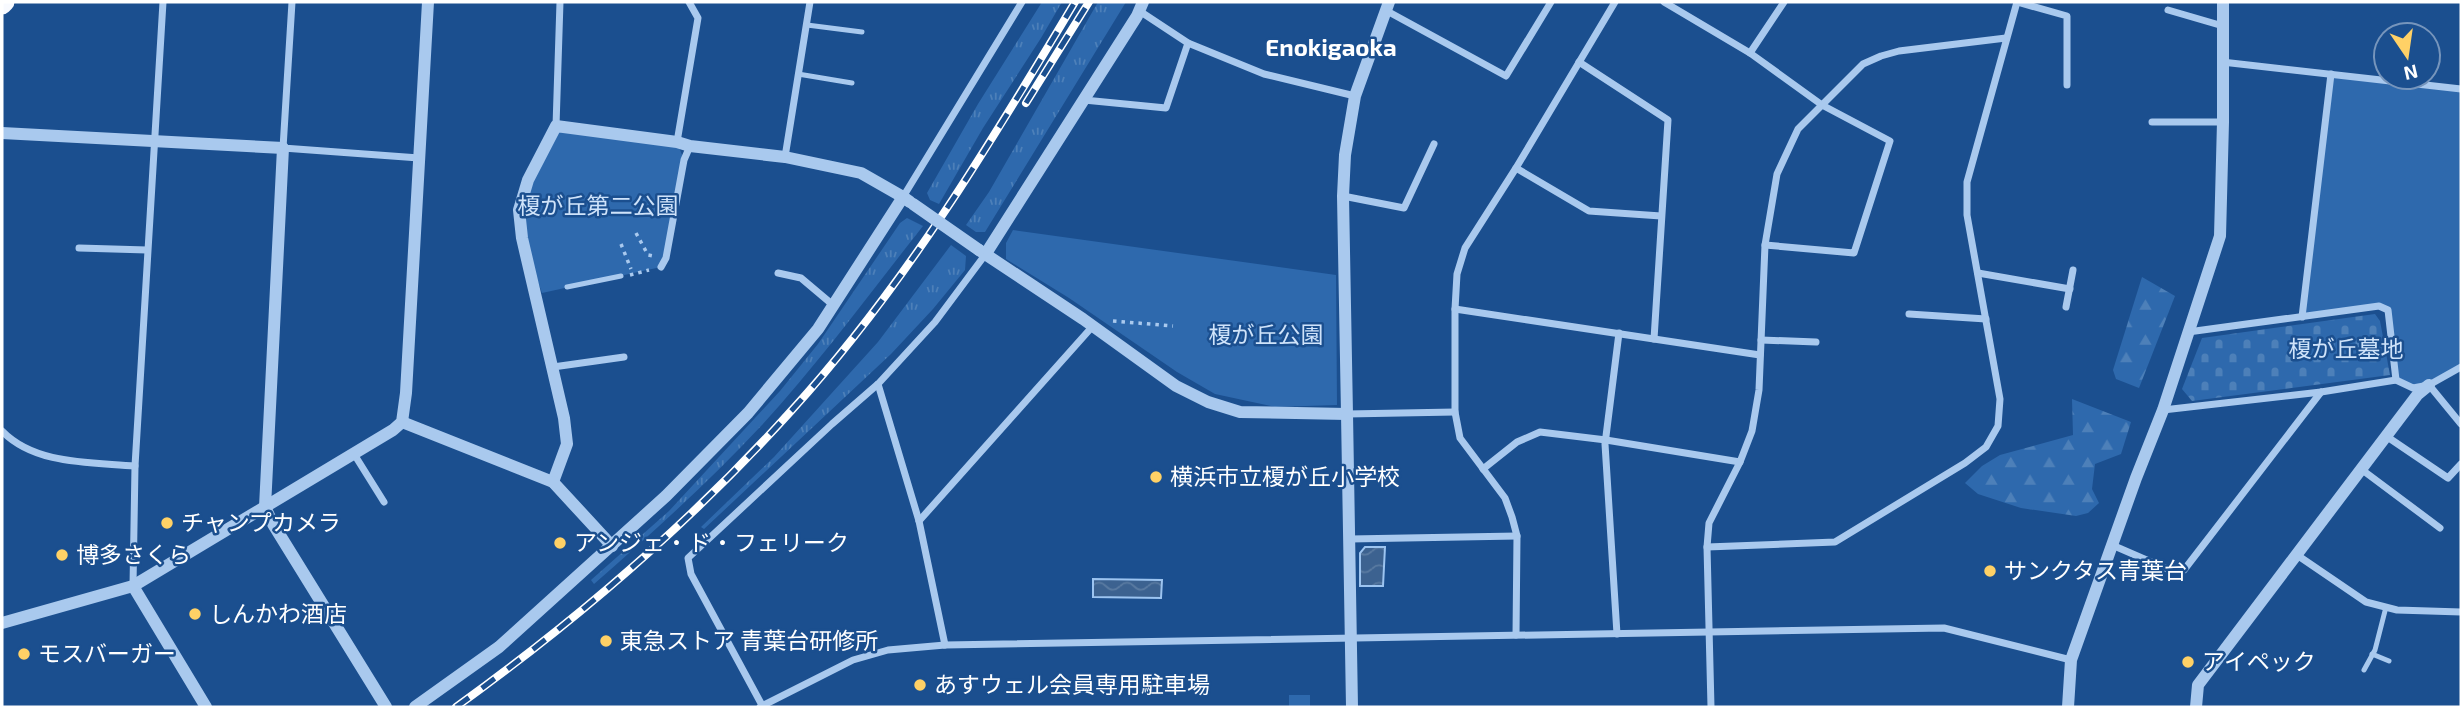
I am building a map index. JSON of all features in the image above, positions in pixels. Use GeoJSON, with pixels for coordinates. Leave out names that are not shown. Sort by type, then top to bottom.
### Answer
{"type":"FeatureCollection","features":[{"type":"Feature","properties":{"kind":"street"},"geometry":{"type":"LineString","coordinates":[[163,2],[135,466],[133,586],[206,707]]}},
{"type":"Feature","properties":{"kind":"street"},"geometry":{"type":"LineString","coordinates":[[292,2],[265,507],[386,707]]}},
{"type":"Feature","properties":{"kind":"street"},"geometry":{"type":"LineString","coordinates":[[2,622],[133,586],[354,454],[402,422],[406,393],[428,2]]}},
{"type":"Feature","properties":{"kind":"street"},"geometry":{"type":"LineString","coordinates":[[553,482],[567,444],[553,367],[522,238],[519,210],[528,180],[556,126],[560,2]]}},
{"type":"Feature","properties":{"kind":"street"},"geometry":{"type":"LineString","coordinates":[[662,267],[666,258],[684,160],[698,18],[689,2]]}},
{"type":"Feature","properties":{"kind":"street"},"geometry":{"type":"LineString","coordinates":[[785,157],[810,2]]}},
{"type":"Feature","properties":{"kind":"street"},"geometry":{"type":"LineString","coordinates":[[415,707],[499,647],[666,496],[748,413],[818,329],[908,201],[1022,2]]}},
{"type":"Feature","properties":{"kind":"street"},"geometry":{"type":"LineString","coordinates":[[1352,707],[1343,196],[1345,155],[1355,96],[1388,6],[1506,76],[1551,2]]}},
{"type":"Feature","properties":{"kind":"street"},"geometry":{"type":"LineString","coordinates":[[1516,635],[1517,536],[1505,498],[1460,438],[1455,412],[1457,274],[1465,248],[1615,2]]}},
{"type":"Feature","properties":{"kind":"street"},"geometry":{"type":"LineString","coordinates":[[1664,2],[1750,53],[1822,105],[1890,141],[1854,253],[1765,245]]}},
{"type":"Feature","properties":{"kind":"street"},"geometry":{"type":"LineString","coordinates":[[1750,53],[1784,2]]}},
{"type":"Feature","properties":{"kind":"street"},"geometry":{"type":"LineString","coordinates":[[1707,547],[1835,542],[1965,463],[1986,447],[1998,426],[2000,399],[1967,215],[1967,182],[2017,2],[2067,16],[2067,85]]}},
{"type":"Feature","properties":{"kind":"street"},"geometry":{"type":"LineString","coordinates":[[2068,707],[2071,660],[2163,410],[2220,236],[2224,122],[2223,2]]}},
{"type":"Feature","properties":{"kind":"street"},"geometry":{"type":"LineString","coordinates":[[1355,96],[1264,74],[1188,43],[1140,6],[1137,16],[1084,100],[935,322],[878,384],[688,558],[691,573],[762,707],[853,660],[888,650],[945,645],[1944,628],[2071,660]]}},
{"type":"Feature","properties":{"kind":"street"},"geometry":{"type":"LineString","coordinates":[[2168,10],[2223,26]]}},
{"type":"Feature","properties":{"kind":"street"},"geometry":{"type":"LineString","coordinates":[[1711,707],[1707,547],[1709,523],[1740,463],[1752,431],[1759,390],[1765,245],[1777,174],[1798,129],[1863,64],[1899,51],[2006,38]]}},
{"type":"Feature","properties":{"kind":"street"},"geometry":{"type":"LineString","coordinates":[[1084,100],[1166,108],[1188,43]]}},
{"type":"Feature","properties":{"kind":"street"},"geometry":{"type":"LineString","coordinates":[[1579,62],[1668,120],[1654,339]]}},
{"type":"Feature","properties":{"kind":"street"},"geometry":{"type":"LineString","coordinates":[[2222,62],[2461,89]]}},
{"type":"Feature","properties":{"kind":"street"},"geometry":{"type":"LineString","coordinates":[[2302,317],[2331,74]]}},
{"type":"Feature","properties":{"kind":"street"},"geometry":{"type":"LineString","coordinates":[[2152,122],[2224,122]]}},
{"type":"Feature","properties":{"kind":"street"},"geometry":{"type":"LineString","coordinates":[[556,126],[785,157],[862,173],[908,201],[1088,323],[1176,386],[1208,402],[1240,412],[1455,412]]}},
{"type":"Feature","properties":{"kind":"street"},"geometry":{"type":"LineString","coordinates":[[2,133],[419,158]]}},
{"type":"Feature","properties":{"kind":"street"},"geometry":{"type":"LineString","coordinates":[[1343,196],[1404,208],[1434,144]]}},
{"type":"Feature","properties":{"kind":"street"},"geometry":{"type":"LineString","coordinates":[[1516,168],[1589,211],[1661,216]]}},
{"type":"Feature","properties":{"kind":"street"},"geometry":{"type":"LineString","coordinates":[[79,248],[147,250]]}},
{"type":"Feature","properties":{"kind":"street"},"geometry":{"type":"LineString","coordinates":[[2066,307],[2073,270]]}},
{"type":"Feature","properties":{"kind":"street"},"geometry":{"type":"LineString","coordinates":[[778,273],[801,278],[833,305]]}},
{"type":"Feature","properties":{"kind":"street"},"geometry":{"type":"LineString","coordinates":[[1978,273],[2070,289]]}},
{"type":"Feature","properties":{"kind":"street"},"geometry":{"type":"LineString","coordinates":[[2188,332],[2379,306],[2388,310],[2396,380]]}},
{"type":"Feature","properties":{"kind":"street"},"geometry":{"type":"LineString","coordinates":[[1455,309],[1760,355]]}},
{"type":"Feature","properties":{"kind":"street"},"geometry":{"type":"LineString","coordinates":[[1909,314],[1986,319]]}},
{"type":"Feature","properties":{"kind":"street"},"geometry":{"type":"LineString","coordinates":[[919,521],[1088,323]]}},
{"type":"Feature","properties":{"kind":"street"},"geometry":{"type":"LineString","coordinates":[[1617,634],[1606,440],[1619,333]]}},
{"type":"Feature","properties":{"kind":"street"},"geometry":{"type":"LineString","coordinates":[[1761,340],[1816,342]]}},
{"type":"Feature","properties":{"kind":"street"},"geometry":{"type":"LineString","coordinates":[[553,367],[624,357]]}},
{"type":"Feature","properties":{"kind":"street"},"geometry":{"type":"LineString","coordinates":[[2196,707],[2198,684],[2418,394],[2461,368]]}},
{"type":"Feature","properties":{"kind":"street"},"geometry":{"type":"LineString","coordinates":[[2163,410],[2321,392],[2396,380],[2413,388],[2430,385]]}},
{"type":"Feature","properties":{"kind":"street"},"geometry":{"type":"LineString","coordinates":[[878,384],[919,521],[945,645]]}},
{"type":"Feature","properties":{"kind":"street"},"geometry":{"type":"LineString","coordinates":[[2430,385],[2461,424]]}},
{"type":"Feature","properties":{"kind":"street"},"geometry":{"type":"LineString","coordinates":[[2112,545],[2172,571],[2184,570],[2321,392]]}},
{"type":"Feature","properties":{"kind":"street"},"geometry":{"type":"LineString","coordinates":[[402,422],[553,482],[612,546]]}},
{"type":"Feature","properties":{"kind":"street"},"geometry":{"type":"LineString","coordinates":[[2,431],[12,442],[45,456],[135,466]]}},
{"type":"Feature","properties":{"kind":"street"},"geometry":{"type":"LineString","coordinates":[[1483,469],[1517,442],[1541,432],[1606,440],[1740,463]]}},
{"type":"Feature","properties":{"kind":"street"},"geometry":{"type":"LineString","coordinates":[[2386,436],[2448,478],[2461,464]]}},
{"type":"Feature","properties":{"kind":"street"},"geometry":{"type":"LineString","coordinates":[[354,454],[384,502]]}},
{"type":"Feature","properties":{"kind":"street"},"geometry":{"type":"LineString","coordinates":[[2361,469],[2440,528]]}},
{"type":"Feature","properties":{"kind":"street"},"geometry":{"type":"LineString","coordinates":[[1350,539],[1517,536]]}},
{"type":"Feature","properties":{"kind":"street"},"geometry":{"type":"LineString","coordinates":[[2297,555],[2366,602],[2407,611],[2461,612]]}},
{"type":"Feature","properties":{"kind":"lane"},"geometry":{"type":"LineString","coordinates":[[807,25],[862,32]]}},
{"type":"Feature","properties":{"kind":"lane"},"geometry":{"type":"LineString","coordinates":[[798,74],[852,83]]}},
{"type":"Feature","properties":{"kind":"lane"},"geometry":{"type":"LineString","coordinates":[[567,287],[621,276]]}},
{"type":"Feature","properties":{"kind":"lane"},"geometry":{"type":"LineString","coordinates":[[2364,670],[2382,628],[2386,607]]}},
{"type":"Feature","properties":{"kind":"lane"},"geometry":{"type":"LineString","coordinates":[[2372,654],[2389,661]]}},
{"type":"Feature","properties":{"kind":"path"},"geometry":{"type":"LineString","coordinates":[[636,233],[648,255],[666,258]]}},
{"type":"Feature","properties":{"kind":"path"},"geometry":{"type":"LineString","coordinates":[[621,244],[633,274]]}},
{"type":"Feature","properties":{"kind":"path"},"geometry":{"type":"LineString","coordinates":[[621,276],[662,267]]}},
{"type":"Feature","properties":{"kind":"path"},"geometry":{"type":"LineString","coordinates":[[1088,323],[1173,326]]}},
{"type":"Feature","properties":{"kind":"green space"},"geometry":{"type":"Polygon","coordinates":[[[1042,2],[1062,2],[939,204],[930,200],[927,193],[978,104],[1042,2]]]}},
{"type":"Feature","properties":{"kind":"green space"},"geometry":{"type":"Polygon","coordinates":[[[1098,2],[1126,2],[985,232],[976,232],[966,225],[989,192],[1098,2]]]}},
{"type":"Feature","properties":{"kind":"green space"},"geometry":{"type":"Polygon","coordinates":[[[2331,74],[2372,79],[2372,91],[2442,91],[2442,87],[2461,89],[2461,367],[2413,388],[2396,380],[2388,310],[2378,306],[2302,317],[2331,74]]]}},
{"type":"Feature","properties":{"kind":"green space","name":"榎が丘第二公園"},"geometry":{"type":"Polygon","coordinates":[[[556,126],[677,142],[684,160],[661,267],[542,293],[522,238],[528,180],[556,126]]]}},
{"type":"Feature","properties":{"kind":"green space"},"geometry":{"type":"Polygon","coordinates":[[[907,218],[923,226],[824,353],[741,447],[594,584],[591,580],[669,511],[780,391],[818,344],[900,223],[907,218]]]}},
{"type":"Feature","properties":{"kind":"green space","name":"榎が丘公園"},"geometry":{"type":"Polygon","coordinates":[[[1013,230],[1336,275],[1337,405],[1275,407],[1215,394],[1177,372],[1069,298],[1006,259],[1006,243],[1013,230]]]}},
{"type":"Feature","properties":{"kind":"green space"},"geometry":{"type":"Polygon","coordinates":[[[951,245],[966,256],[965,270],[933,309],[891,354],[704,529],[701,527],[774,457],[878,342],[951,245]]]}},
{"type":"Feature","properties":{"kind":"green space"},"geometry":{"type":"Polygon","coordinates":[[[2142,277],[2175,296],[2139,388],[2116,379],[2113,370],[2142,277]]]}},
{"type":"Feature","properties":{"kind":"green space","name":"榎が丘墓地"},"geometry":{"type":"Polygon","coordinates":[[[2375,314],[2380,321],[2390,375],[2192,401],[2182,389],[2202,338],[2375,314]]]}},
{"type":"Feature","properties":{"kind":"green space"},"geometry":{"type":"Polygon","coordinates":[[[2072,399],[2131,422],[2121,454],[2095,464],[2092,489],[2099,503],[2088,513],[2076,516],[2021,508],[1978,494],[1965,483],[1982,466],[2000,455],[2073,435],[2072,399]]]}},
{"type":"Feature","properties":{"kind":"green space"},"geometry":{"type":"Polygon","coordinates":[[[1289,695],[1310,695],[1310,707],[1289,707],[1289,695]]]}},
{"type":"Feature","properties":{"kind":"water"},"geometry":{"type":"Polygon","coordinates":[[[1365,547],[1385,547],[1383,586],[1360,586],[1360,553],[1365,547]]]}},
{"type":"Feature","properties":{"kind":"water"},"geometry":{"type":"Polygon","coordinates":[[[1093,579],[1162,580],[1161,598],[1093,597],[1093,579]]]}},
{"type":"Feature","properties":{"kind":"railway"},"geometry":{"type":"LineString","coordinates":[[456,707],[545,640],[632,568],[714,491],[792,410],[872,314],[944,213],[1075,2]]}},
{"type":"Feature","properties":{"kind":"railway"},"geometry":{"type":"LineString","coordinates":[[1026,103],[1089,2]]}},
{"type":"Feature","properties":{"kind":"place","name":"横浜市立榎が丘小学校"},"geometry":{"type":"Point","coordinates":[1156,477]}},
{"type":"Feature","properties":{"kind":"place","name":"チャンプカメラ"},"geometry":{"type":"Point","coordinates":[167,523]}},
{"type":"Feature","properties":{"kind":"place","name":"アンジェ・ド・フェリーク"},"geometry":{"type":"Point","coordinates":[560,543]}},
{"type":"Feature","properties":{"kind":"place","name":"博多さくら"},"geometry":{"type":"Point","coordinates":[62,555]}},
{"type":"Feature","properties":{"kind":"place","name":"サンクタス青葉台"},"geometry":{"type":"Point","coordinates":[1990,571]}},
{"type":"Feature","properties":{"kind":"place","name":"しんかわ酒店"},"geometry":{"type":"Point","coordinates":[195,614]}},
{"type":"Feature","properties":{"kind":"place","name":"東急ストア 青葉台研修所"},"geometry":{"type":"Point","coordinates":[606,641]}},
{"type":"Feature","properties":{"kind":"place","name":"モスバーガー"},"geometry":{"type":"Point","coordinates":[24,654]}},
{"type":"Feature","properties":{"kind":"place","name":"アイペック"},"geometry":{"type":"Point","coordinates":[2188,662]}},
{"type":"Feature","properties":{"kind":"place","name":"あすウェル会員専用駐車場"},"geometry":{"type":"Point","coordinates":[920,685]}},
{"type":"Feature","properties":{"kind":"district","name":"Enokigaoka"},"geometry":{"type":"Point","coordinates":[1331,48]}}]}
